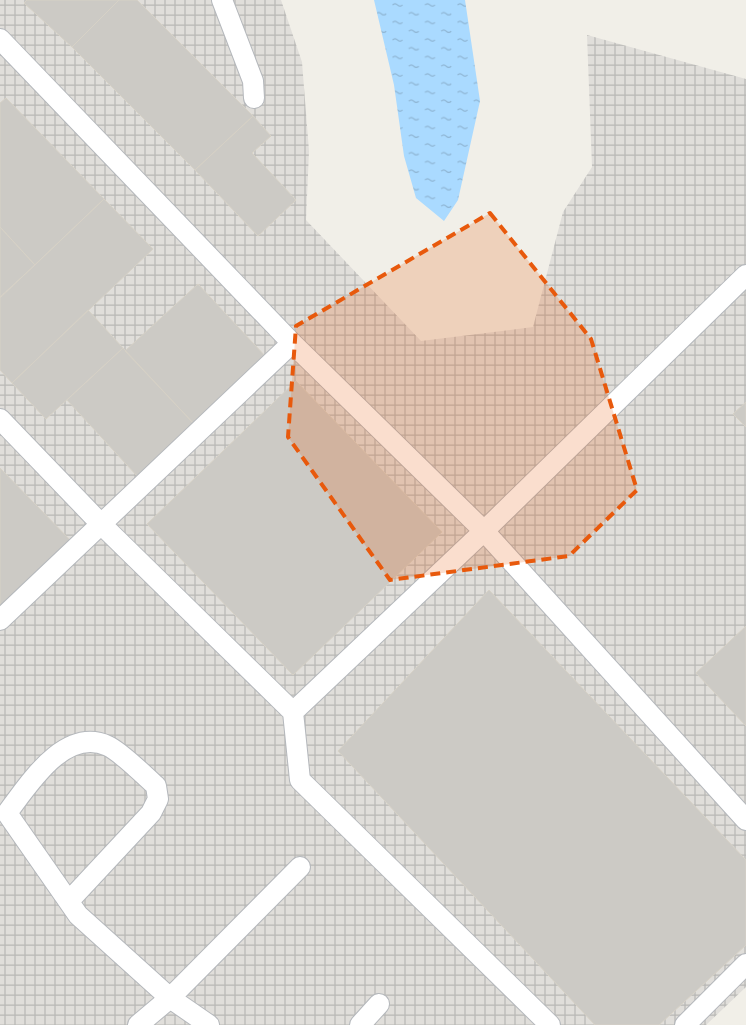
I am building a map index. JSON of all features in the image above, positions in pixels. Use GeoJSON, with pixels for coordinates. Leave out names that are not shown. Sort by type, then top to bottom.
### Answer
{"type":"FeatureCollection","features":[{"type":"Feature","properties":{"kind":"lane"},"geometry":{"type":"LineString","coordinates":[[222,0],[253,81],[254,98]]}},
{"type":"Feature","properties":{"kind":"lane"},"geometry":{"type":"LineString","coordinates":[[0,39],[292,342],[484,530],[746,820]]}},
{"type":"Feature","properties":{"kind":"lane"},"geometry":{"type":"LineString","coordinates":[[293,712],[484,530],[746,275]]}},
{"type":"Feature","properties":{"kind":"lane"},"geometry":{"type":"LineString","coordinates":[[0,620],[102,525],[292,342]]}},
{"type":"Feature","properties":{"kind":"lane"},"geometry":{"type":"LineString","coordinates":[[0,419],[102,525],[293,712],[300,780],[550,1025]]}},
{"type":"Feature","properties":{"kind":"lane"},"geometry":{"type":"LineString","coordinates":[[69,901],[151,813],[158,798],[156,786],[109,746],[84,741],[52,757],[3,809],[78,915],[170,998],[209,1025]]}},
{"type":"Feature","properties":{"kind":"lane"},"geometry":{"type":"LineString","coordinates":[[138,1025],[170,998],[300,867]]}},
{"type":"Feature","properties":{"kind":"lane"},"geometry":{"type":"LineString","coordinates":[[685,1025],[746,964]]}},
{"type":"Feature","properties":{"kind":"lane"},"geometry":{"type":"LineString","coordinates":[[360,1025],[379,1004]]}},
{"type":"Feature","properties":{"kind":"highlighted area"},"geometry":{"type":"Polygon","coordinates":[[[490,213],[591,339],[637,490],[569,556],[390,580],[288,437],[296,326],[490,213]]]}},
{"type":"Feature","properties":{"kind":"shaded area"},"geometry":{"type":"Polygon","coordinates":[[[0,0],[281,0],[302,62],[309,151],[306,220],[421,341],[533,327],[563,212],[592,167],[587,35],[746,79],[746,987],[706,1025],[0,1025],[0,0]]]}},
{"type":"Feature","properties":{"kind":"water"},"geometry":{"type":"Polygon","coordinates":[[[374,0],[465,0],[480,101],[458,200],[444,221],[416,198],[404,156],[394,85],[374,0]]]}},
{"type":"Feature","properties":{"kind":"building"},"geometry":{"type":"Polygon","coordinates":[[[27,0],[119,0],[72,47],[24,3],[27,0]]]}},
{"type":"Feature","properties":{"kind":"building"},"geometry":{"type":"Polygon","coordinates":[[[119,0],[137,0],[253,116],[195,170],[72,47],[119,0]]]}},
{"type":"Feature","properties":{"kind":"building"},"geometry":{"type":"Polygon","coordinates":[[[6,98],[104,199],[35,265],[0,227],[0,103],[6,98]]]}},
{"type":"Feature","properties":{"kind":"building"},"geometry":{"type":"Polygon","coordinates":[[[253,116],[271,136],[252,153],[296,200],[258,236],[195,170],[253,116]]]}},
{"type":"Feature","properties":{"kind":"building"},"geometry":{"type":"Polygon","coordinates":[[[104,199],[153,249],[12,383],[0,370],[0,298],[104,199]]]}},
{"type":"Feature","properties":{"kind":"building"},"geometry":{"type":"Polygon","coordinates":[[[0,227],[35,265],[0,297],[0,227]]]}},
{"type":"Feature","properties":{"kind":"building"},"geometry":{"type":"Polygon","coordinates":[[[198,284],[267,358],[195,425],[125,351],[198,284]]]}},
{"type":"Feature","properties":{"kind":"building"},"geometry":{"type":"Polygon","coordinates":[[[88,310],[123,348],[46,419],[12,383],[88,310]]]}},
{"type":"Feature","properties":{"kind":"building"},"geometry":{"type":"Polygon","coordinates":[[[123,348],[195,425],[138,477],[67,400],[123,348]]]}},
{"type":"Feature","properties":{"kind":"building"},"geometry":{"type":"Polygon","coordinates":[[[296,381],[442,532],[293,675],[147,524],[296,381]]]}},
{"type":"Feature","properties":{"kind":"building"},"geometry":{"type":"Polygon","coordinates":[[[746,402],[746,427],[733,414],[746,402]]]}},
{"type":"Feature","properties":{"kind":"building"},"geometry":{"type":"Polygon","coordinates":[[[0,468],[74,544],[0,614],[0,468]]]}},
{"type":"Feature","properties":{"kind":"building"},"geometry":{"type":"Polygon","coordinates":[[[489,590],[746,860],[746,945],[659,1025],[595,1025],[338,751],[489,590]]]}},
{"type":"Feature","properties":{"kind":"building"},"geometry":{"type":"Polygon","coordinates":[[[746,626],[746,726],[696,673],[746,626]]]}}]}
